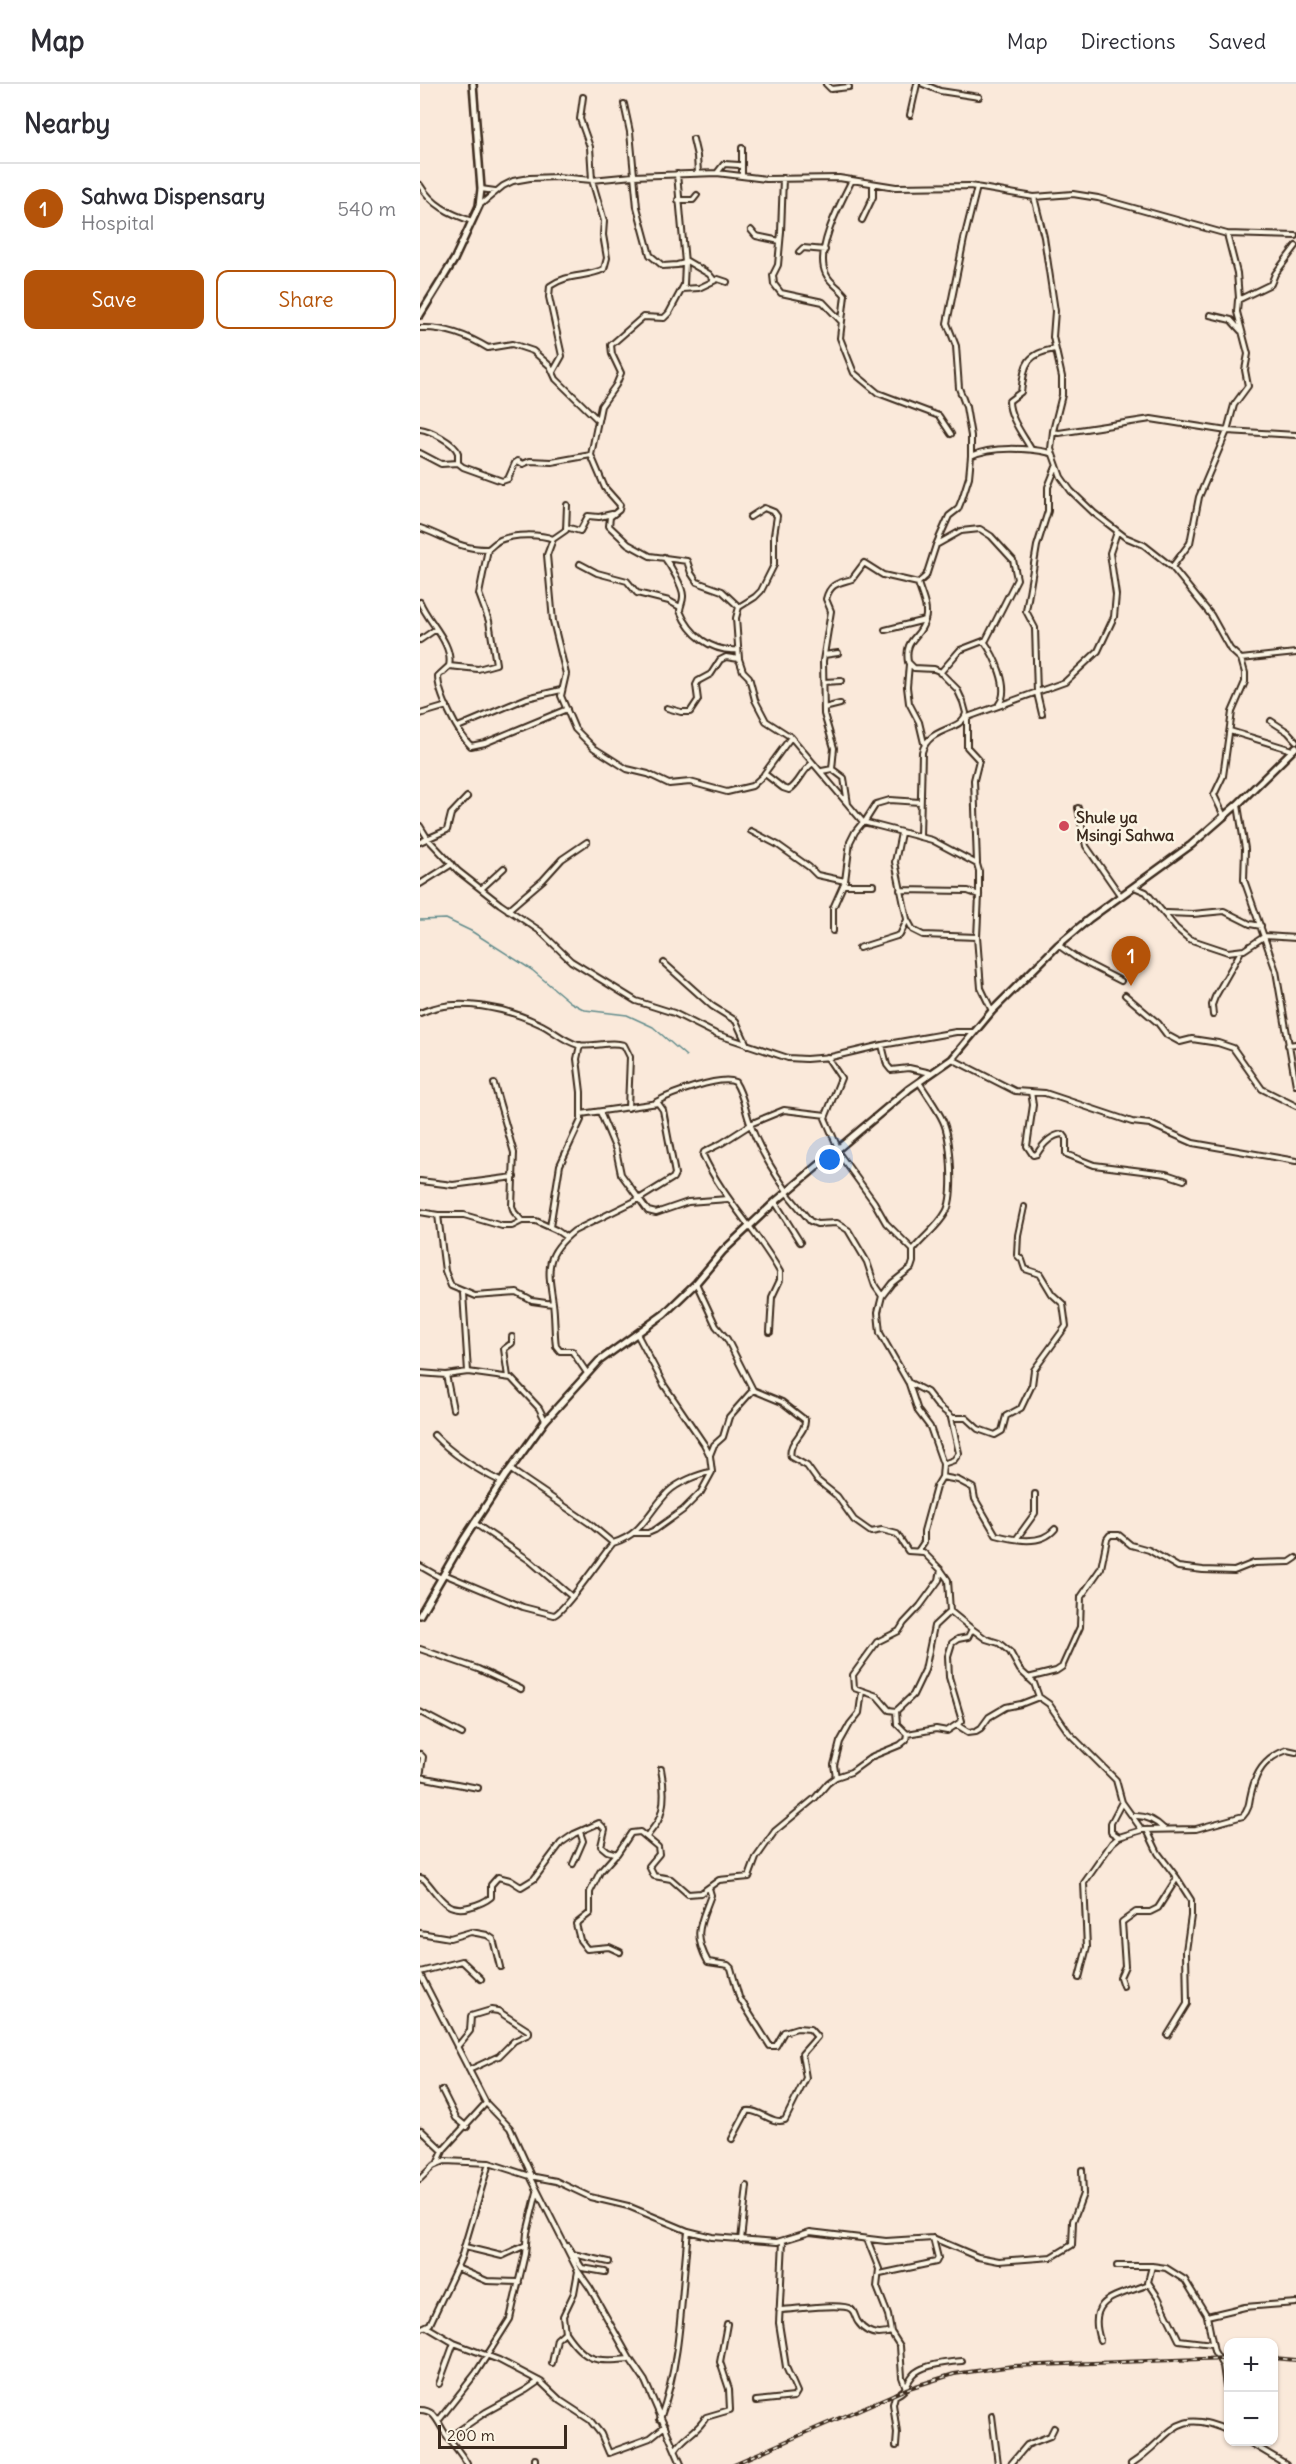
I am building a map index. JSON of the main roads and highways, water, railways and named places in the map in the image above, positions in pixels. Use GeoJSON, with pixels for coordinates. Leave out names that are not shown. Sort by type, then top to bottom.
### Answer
{"type":"FeatureCollection","features":[{"type":"Feature","properties":{"kind":"main road"},"geometry":{"type":"LineString","coordinates":[[420,315],[454,260],[479,206],[481,189],[473,84]]}},
{"type":"Feature","properties":{"kind":"main road"},"geometry":{"type":"LineString","coordinates":[[420,1615],[474,1523],[502,1482],[545,1421],[587,1373],[618,1346],[664,1314],[749,1225],[775,1202],[919,1082],[952,1059],[992,1011],[1058,945],[1120,895],[1191,845],[1238,804],[1294,749]]}},
{"type":"Feature","properties":{"kind":"waterway"},"geometry":{"type":"LineString","coordinates":[[420,920],[446,919],[471,931],[532,970],[570,1002],[585,1010],[627,1015],[653,1027],[686,1056]]}},
{"type":"Feature","properties":{"kind":"railway"},"geometry":{"type":"LineString","coordinates":[[734,2464],[906,2389],[954,2374],[1013,2366],[1224,2358]]}},
{"type":"Feature","properties":{"kind":"railway"},"geometry":{"type":"LineString","coordinates":[[1278,2358],[1296,2360]]}},
{"type":"Feature","properties":{"kind":"place","name":"Shule ya Msingi Sahwa"},"geometry":{"type":"Point","coordinates":[1064,826]}},
{"type":"Feature","properties":{"kind":"place","name":"Sahwa Dispensary"},"geometry":{"type":"Point","coordinates":[1131,986]}}]}
